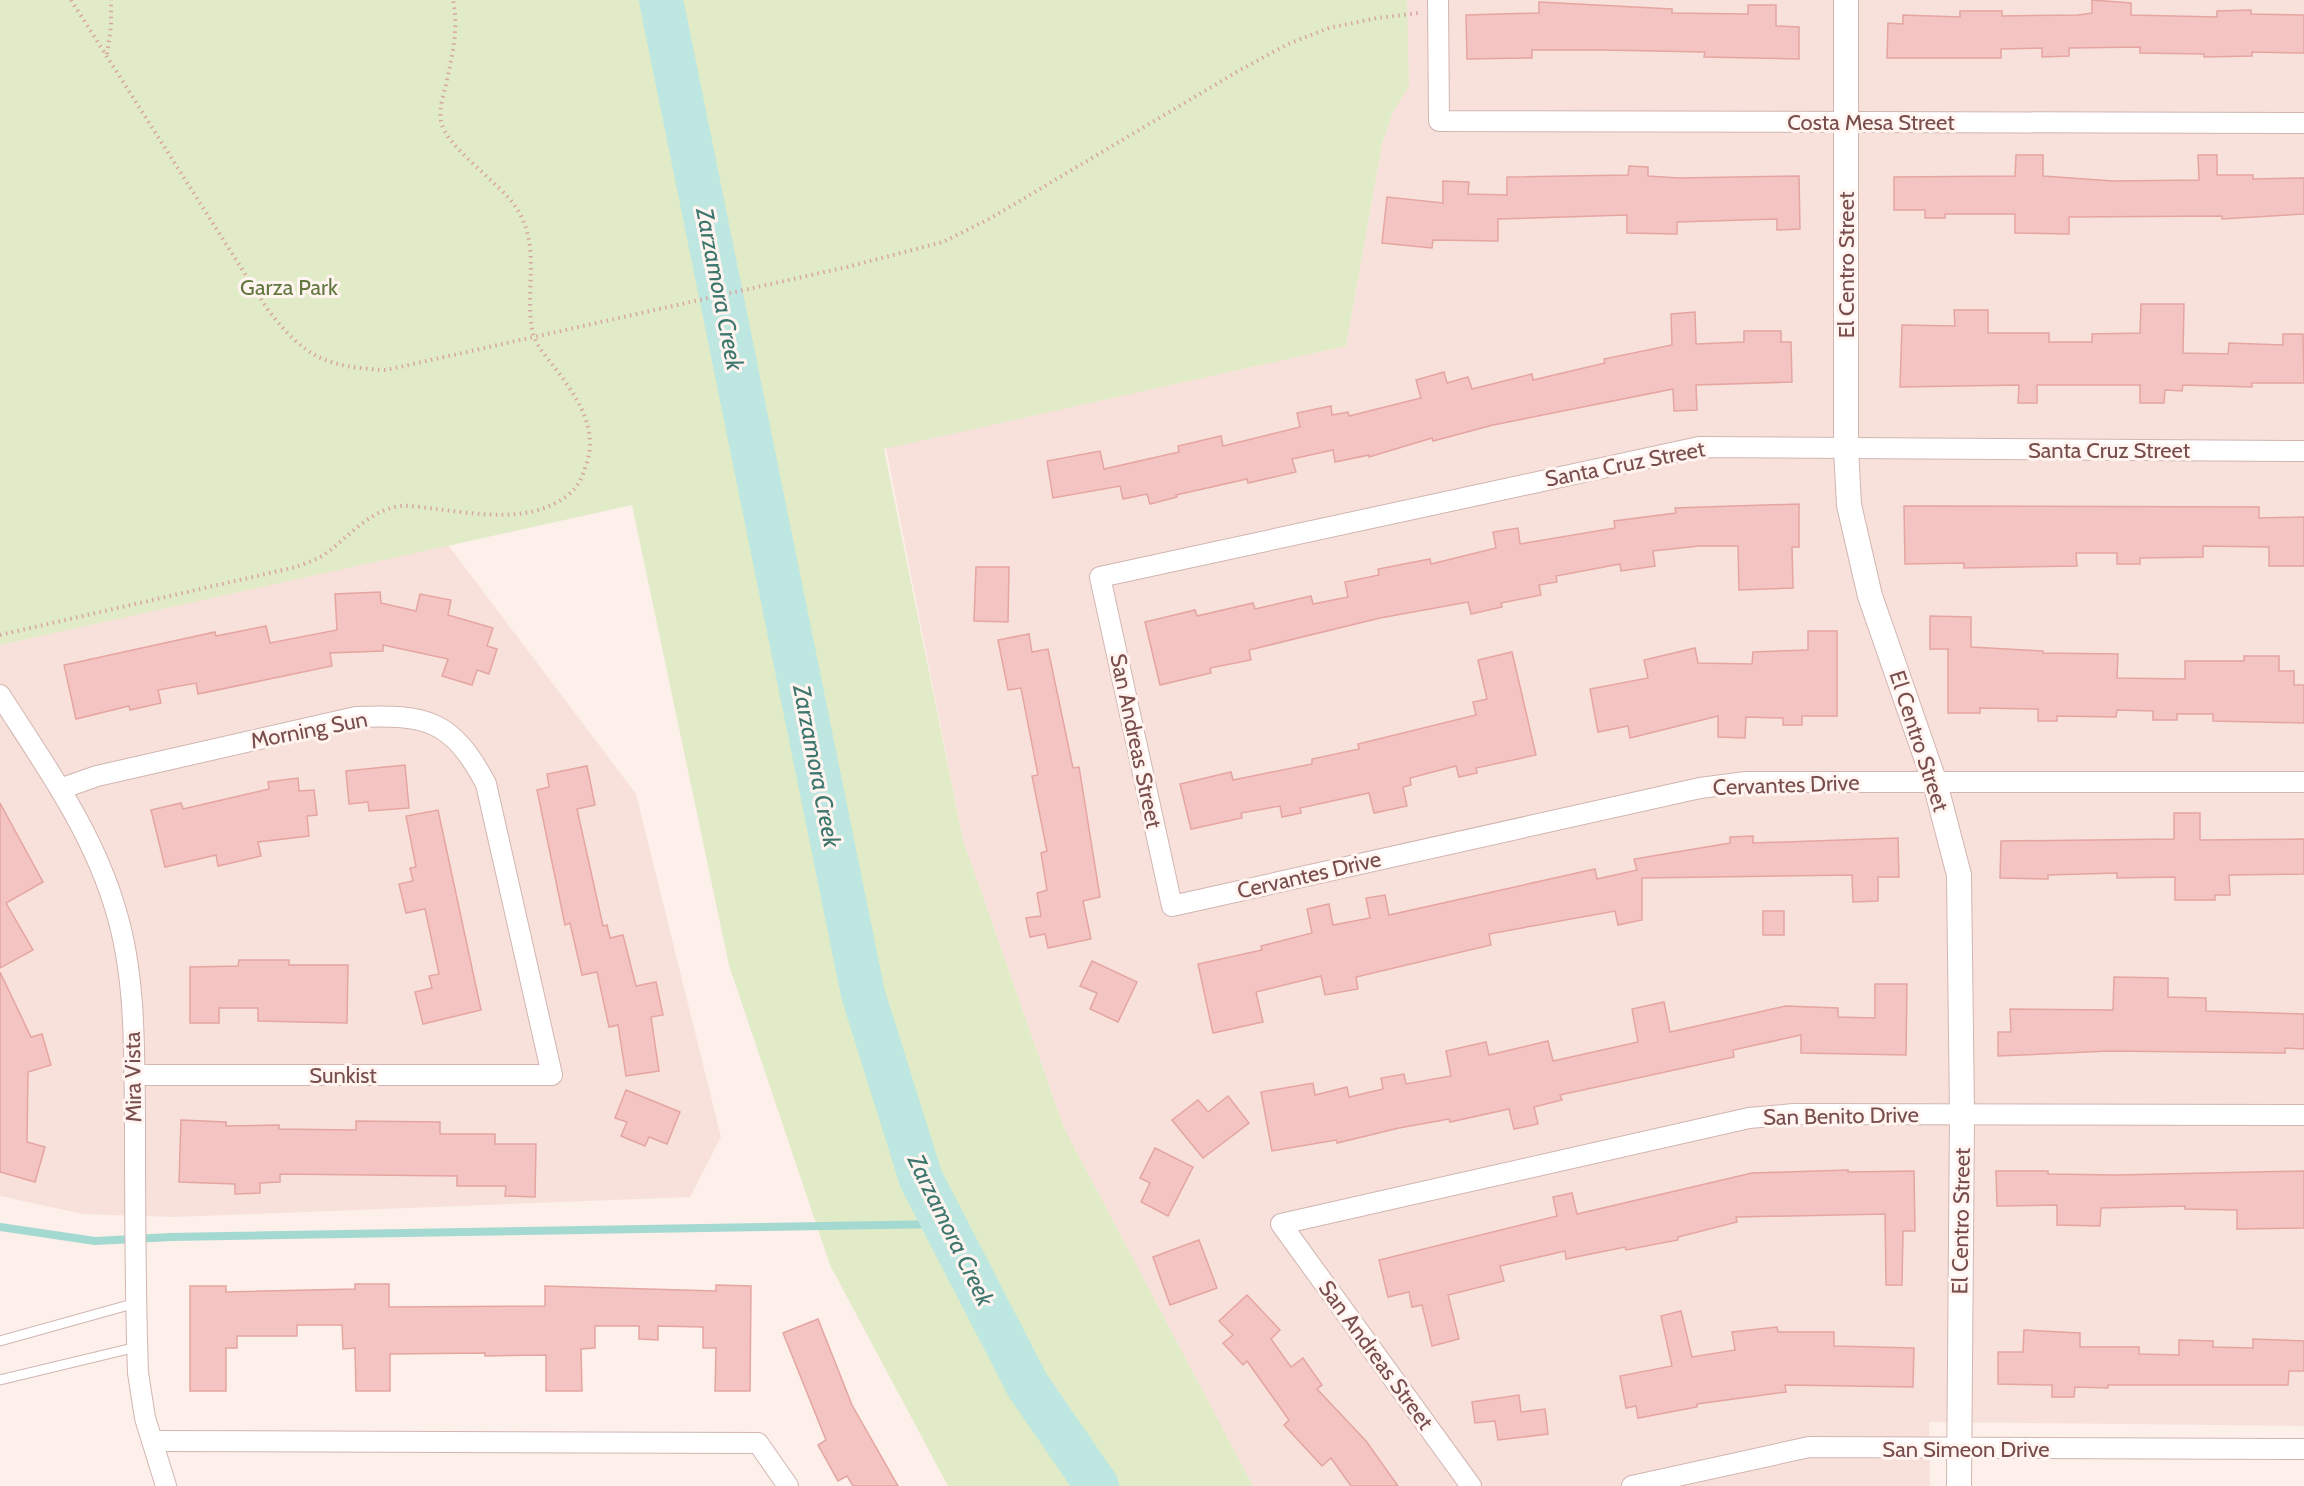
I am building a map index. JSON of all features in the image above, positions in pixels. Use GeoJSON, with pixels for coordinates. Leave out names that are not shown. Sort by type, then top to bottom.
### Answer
{"type":"FeatureCollection","features":[{"type":"Feature","properties":{"kind":"street","name":"El Centro Street"},"geometry":{"type":"LineString","coordinates":[[1846,0],[1846,448],[1849,505],[1867,585],[1935,783],[1959,875],[1962,1115],[1959,1486]]}},
{"type":"Feature","properties":{"kind":"street","name":"Costa Mesa Street"},"geometry":{"type":"LineString","coordinates":[[1438,6],[1439,121],[2304,123]]}},
{"type":"Feature","properties":{"kind":"street","name":"Santa Cruz Street"},"geometry":{"type":"LineString","coordinates":[[1100,577],[1665,452],[1699,447],[2304,451]]}},
{"type":"Feature","properties":{"kind":"street","name":"San Andreas Street"},"geometry":{"type":"LineString","coordinates":[[1100,577],[1172,906]]}},
{"type":"Feature","properties":{"kind":"street","name":"Mira Vista"},"geometry":{"type":"LineString","coordinates":[[0,695],[83,826],[116,910],[131,995],[138,1373],[152,1441],[166,1486]]}},
{"type":"Feature","properties":{"kind":"street","name":"Morning Sun"},"geometry":{"type":"LineString","coordinates":[[60,789],[97,776],[356,717],[393,715],[423,719],[449,732],[470,753],[486,784],[552,1075]]}},
{"type":"Feature","properties":{"kind":"street","name":"Cervantes Drive"},"geometry":{"type":"LineString","coordinates":[[1172,906],[1700,788],[1746,782],[2304,782]]}},
{"type":"Feature","properties":{"kind":"street","name":"Sunkist"},"geometry":{"type":"LineString","coordinates":[[134,1075],[552,1075]]}},
{"type":"Feature","properties":{"kind":"street","name":"San Benito Drive"},"geometry":{"type":"LineString","coordinates":[[1281,1224],[1749,1118],[1794,1114],[2304,1115]]}},
{"type":"Feature","properties":{"kind":"street","name":"San Andreas Street"},"geometry":{"type":"LineString","coordinates":[[1281,1224],[1471,1486]]}},
{"type":"Feature","properties":{"kind":"street"},"geometry":{"type":"LineString","coordinates":[[152,1441],[758,1443],[788,1486]]}},
{"type":"Feature","properties":{"kind":"street","name":"San Simeon Drive"},"geometry":{"type":"LineString","coordinates":[[1632,1486],[1809,1447],[2304,1449]]}},
{"type":"Feature","properties":{"kind":"lane"},"geometry":{"type":"LineString","coordinates":[[0,1341],[136,1303]]}},
{"type":"Feature","properties":{"kind":"lane"},"geometry":{"type":"LineString","coordinates":[[0,1380],[137,1347]]}},
{"type":"Feature","properties":{"kind":"path"},"geometry":{"type":"LineString","coordinates":[[71,0],[268,310],[292,341],[317,358],[352,368],[386,370],[534,335],[847,267],[943,242],[991,218],[1288,44],[1329,28],[1438,6]]}},
{"type":"Feature","properties":{"kind":"path"},"geometry":{"type":"LineString","coordinates":[[107,54],[111,27],[111,0]]}},
{"type":"Feature","properties":{"kind":"path"},"geometry":{"type":"LineString","coordinates":[[0,635],[296,567],[323,556],[363,522],[383,510],[402,506],[493,515],[521,513],[548,507],[568,495],[580,483],[589,458],[590,433],[584,410],[538,346],[532,329],[532,259],[527,230],[518,209],[498,185],[449,138],[441,122],[441,105],[456,36],[453,0]]}},
{"type":"Feature","properties":{"kind":"shaded area"},"geometry":{"type":"Polygon","coordinates":[[[1407,0],[2304,0],[2304,1426],[1929,1422],[1930,1486],[1253,1486],[1064,1128],[963,840],[886,448],[1346,346],[1382,144],[1393,112],[1408,86],[1407,0]]]}},
{"type":"Feature","properties":{"kind":"shaded area"},"geometry":{"type":"Polygon","coordinates":[[[448,545],[636,794],[721,1137],[690,1197],[174,1217],[83,1214],[0,1196],[0,645],[448,545]]]}},
{"type":"Feature","properties":{"kind":"green space","name":"Garza Park"},"geometry":{"type":"Polygon","coordinates":[[[0,0],[1407,0],[1409,86],[1393,112],[1382,144],[1346,346],[884,449],[963,840],[1064,1128],[1253,1486],[948,1486],[830,1265],[729,965],[632,505],[0,645],[0,0]]]}},
{"type":"Feature","properties":{"kind":"building"},"geometry":{"type":"Polygon","coordinates":[[[2092,0],[2131,3],[2131,15],[2217,17],[2217,11],[2251,10],[2251,14],[2304,15],[2304,53],[2252,52],[2252,56],[2204,57],[2204,54],[2140,53],[2140,47],[2069,48],[2069,56],[2042,57],[2042,48],[2001,49],[2001,58],[1887,58],[1888,23],[1903,24],[1903,15],[1960,17],[1960,11],[2002,11],[2002,16],[2078,15],[2092,13],[2092,0]]]}},
{"type":"Feature","properties":{"kind":"building"},"geometry":{"type":"Polygon","coordinates":[[[1539,2],[1672,9],[1672,13],[1748,14],[1748,5],[1776,5],[1776,26],[1799,27],[1799,59],[1704,57],[1705,52],[1532,50],[1532,58],[1467,59],[1466,15],[1539,13],[1539,2]]]}},
{"type":"Feature","properties":{"kind":"building"},"geometry":{"type":"Polygon","coordinates":[[[2016,155],[2043,155],[2043,176],[2113,181],[2199,180],[2198,155],[2217,155],[2217,175],[2253,175],[2253,179],[2304,178],[2304,214],[2222,219],[2222,216],[2069,217],[2069,234],[2015,233],[2015,214],[1945,214],[1945,218],[1925,218],[1925,210],[1894,210],[1894,177],[2015,176],[2016,155]]]}},
{"type":"Feature","properties":{"kind":"building"},"geometry":{"type":"Polygon","coordinates":[[[1629,166],[1648,167],[1648,176],[1678,178],[1799,176],[1800,229],[1777,230],[1777,219],[1677,222],[1677,234],[1627,233],[1627,215],[1498,219],[1498,241],[1433,240],[1432,248],[1382,243],[1387,197],[1443,203],[1443,181],[1469,182],[1468,194],[1507,195],[1507,177],[1628,175],[1629,166]]]}},
{"type":"Feature","properties":{"kind":"building"},"geometry":{"type":"Polygon","coordinates":[[[2141,304],[2184,304],[2183,353],[2228,354],[2229,343],[2283,345],[2283,334],[2303,334],[2304,383],[2252,383],[2252,387],[2183,385],[2182,391],[2165,390],[2164,403],[2140,403],[2140,385],[2037,385],[2037,403],[2018,403],[2019,385],[1900,387],[1902,325],[1955,326],[1954,310],[1988,310],[1988,333],[2049,333],[2049,342],[2092,342],[2092,334],[2140,333],[2141,304]]]}},
{"type":"Feature","properties":{"kind":"building"},"geometry":{"type":"Polygon","coordinates":[[[1695,312],[1696,344],[1744,342],[1744,331],[1781,331],[1781,342],[1791,342],[1792,382],[1696,385],[1697,410],[1674,411],[1673,389],[1493,425],[1433,441],[1432,438],[1369,457],[1369,455],[1335,462],[1333,450],[1292,459],[1296,472],[1248,483],[1247,479],[1176,495],[1177,497],[1150,504],[1147,494],[1123,499],[1120,486],[1053,498],[1047,461],[1100,451],[1104,469],[1179,452],[1178,446],[1221,436],[1223,446],[1300,427],[1297,413],[1331,406],[1332,415],[1348,412],[1349,416],[1421,398],[1416,380],[1444,372],[1447,383],[1468,377],[1472,389],[1532,374],[1533,380],[1605,363],[1604,359],[1672,345],[1671,314],[1695,312]]]}},
{"type":"Feature","properties":{"kind":"building"},"geometry":{"type":"Polygon","coordinates":[[[1799,504],[1799,547],[1792,547],[1793,588],[1739,590],[1738,546],[1699,546],[1653,551],[1655,566],[1621,571],[1620,564],[1556,576],[1557,582],[1539,585],[1541,595],[1501,603],[1502,607],[1471,614],[1468,602],[1380,618],[1249,650],[1251,660],[1210,668],[1211,673],[1160,685],[1145,622],[1195,610],[1197,616],[1253,603],[1255,609],[1311,596],[1313,604],[1348,597],[1345,582],[1379,575],[1378,569],[1430,559],[1431,564],[1496,548],[1493,532],[1518,528],[1520,544],[1615,528],[1614,521],[1676,513],[1675,508],[1799,504]]]}},
{"type":"Feature","properties":{"kind":"building"},"geometry":{"type":"Polygon","coordinates":[[[1904,506],[2259,507],[2259,518],[2304,517],[2304,566],[2269,566],[2269,547],[2203,546],[2203,557],[2140,558],[2140,564],[2117,564],[2117,553],[2076,553],[2077,566],[1964,568],[1964,563],[1905,564],[1904,506]]]}},
{"type":"Feature","properties":{"kind":"building"},"geometry":{"type":"Polygon","coordinates":[[[976,567],[1009,567],[1008,622],[974,621],[976,567]]]}},
{"type":"Feature","properties":{"kind":"building"},"geometry":{"type":"Polygon","coordinates":[[[380,592],[381,603],[416,611],[420,594],[451,600],[448,615],[493,628],[487,646],[497,649],[489,674],[477,670],[472,685],[442,676],[448,659],[383,645],[383,651],[330,653],[332,666],[198,694],[196,683],[158,690],[161,703],[130,710],[129,706],[76,719],[64,665],[215,632],[216,636],[266,626],[270,643],[337,630],[335,594],[380,592]]]}},
{"type":"Feature","properties":{"kind":"building"},"geometry":{"type":"Polygon","coordinates":[[[1930,616],[1971,617],[1971,647],[2043,651],[2043,653],[2118,654],[2117,678],[2185,679],[2185,661],[2244,661],[2244,656],[2279,656],[2279,671],[2294,671],[2294,685],[2304,685],[2304,723],[2213,721],[2213,714],[2177,714],[2177,720],[2153,720],[2153,711],[2117,710],[2116,717],[2057,716],[2057,721],[2038,721],[2038,709],[1980,708],[1980,713],[1948,713],[1948,649],[1930,649],[1930,616]]]}},
{"type":"Feature","properties":{"kind":"building"},"geometry":{"type":"Polygon","coordinates":[[[1808,631],[1837,631],[1837,716],[1802,716],[1802,725],[1783,725],[1783,718],[1746,717],[1745,738],[1718,737],[1718,716],[1630,738],[1628,726],[1598,732],[1590,689],[1648,678],[1644,660],[1695,648],[1698,663],[1752,664],[1753,652],[1808,650],[1808,631]]]}},
{"type":"Feature","properties":{"kind":"building"},"geometry":{"type":"Polygon","coordinates":[[[1029,634],[1032,652],[1048,649],[1073,768],[1079,767],[1100,897],[1083,901],[1091,939],[1048,948],[1045,934],[1030,937],[1026,918],[1041,916],[1037,893],[1047,890],[1041,853],[1047,851],[1032,776],[1038,775],[1021,688],[1008,690],[998,640],[1029,634]]]}},
{"type":"Feature","properties":{"kind":"building"},"geometry":{"type":"Polygon","coordinates":[[[1512,652],[1536,755],[1476,768],[1477,773],[1459,777],[1456,766],[1410,778],[1411,785],[1403,787],[1407,806],[1374,813],[1369,793],[1300,808],[1301,813],[1282,817],[1280,806],[1241,813],[1242,818],[1191,829],[1180,784],[1231,772],[1233,780],[1312,764],[1312,759],[1359,749],[1358,744],[1476,715],[1473,702],[1487,699],[1478,660],[1512,652]]]}},
{"type":"Feature","properties":{"kind":"building"},"geometry":{"type":"Polygon","coordinates":[[[405,765],[409,808],[369,811],[368,802],[349,804],[346,771],[405,765]]]}},
{"type":"Feature","properties":{"kind":"building"},"geometry":{"type":"Polygon","coordinates":[[[587,766],[595,805],[577,809],[603,926],[607,925],[610,938],[623,935],[636,986],[656,982],[663,1015],[651,1017],[659,1071],[626,1076],[618,1025],[609,1027],[597,972],[582,975],[570,923],[565,925],[537,790],[549,787],[547,774],[587,766]]]}},
{"type":"Feature","properties":{"kind":"building"},"geometry":{"type":"Polygon","coordinates":[[[298,778],[299,791],[314,790],[317,815],[307,816],[309,836],[258,842],[261,856],[218,866],[216,855],[165,867],[151,810],[181,803],[183,809],[269,789],[268,782],[298,778]]]}},
{"type":"Feature","properties":{"kind":"building"},"geometry":{"type":"Polygon","coordinates":[[[0,803],[43,882],[6,903],[33,950],[0,968],[0,803]]]}},
{"type":"Feature","properties":{"kind":"building"},"geometry":{"type":"Polygon","coordinates":[[[438,810],[481,1010],[423,1024],[415,992],[432,988],[429,976],[439,974],[425,909],[406,913],[399,884],[413,881],[410,868],[416,867],[406,816],[438,810]]]}},
{"type":"Feature","properties":{"kind":"building"},"geometry":{"type":"Polygon","coordinates":[[[2174,813],[2200,813],[2200,840],[2304,839],[2304,874],[2229,875],[2230,895],[2215,895],[2215,900],[2175,900],[2175,877],[2117,878],[2117,873],[2048,875],[2048,879],[2000,878],[2001,841],[2174,839],[2174,813]]]}},
{"type":"Feature","properties":{"kind":"building"},"geometry":{"type":"Polygon","coordinates":[[[1753,836],[1753,843],[1898,838],[1899,877],[1878,877],[1878,901],[1853,902],[1852,875],[1642,878],[1642,920],[1618,925],[1615,911],[1489,934],[1491,945],[1356,977],[1358,989],[1325,995],[1321,976],[1256,992],[1263,1022],[1213,1033],[1198,964],[1262,950],[1261,946],[1312,933],[1307,909],[1329,904],[1333,925],[1370,918],[1366,898],[1385,895],[1389,915],[1595,869],[1597,879],[1637,870],[1634,859],[1730,843],[1730,837],[1753,836]]]}},
{"type":"Feature","properties":{"kind":"building"},"geometry":{"type":"Polygon","coordinates":[[[1763,911],[1784,911],[1784,935],[1763,935],[1763,911]]]}},
{"type":"Feature","properties":{"kind":"building"},"geometry":{"type":"Polygon","coordinates":[[[239,960],[289,960],[289,965],[348,965],[347,1023],[258,1021],[258,1008],[219,1008],[219,1023],[190,1023],[190,967],[238,966],[239,960]]]}},
{"type":"Feature","properties":{"kind":"building"},"geometry":{"type":"Polygon","coordinates":[[[1092,961],[1137,982],[1118,1022],[1090,1009],[1097,993],[1080,986],[1092,961]]]}},
{"type":"Feature","properties":{"kind":"building"},"geometry":{"type":"Polygon","coordinates":[[[0,972],[31,1037],[42,1034],[51,1065],[28,1072],[27,1142],[45,1147],[35,1182],[0,1172],[0,972]]]}},
{"type":"Feature","properties":{"kind":"building"},"geometry":{"type":"Polygon","coordinates":[[[2114,977],[2168,978],[2168,997],[2206,998],[2206,1011],[2304,1014],[2304,1049],[2285,1048],[2285,1053],[2109,1051],[1998,1056],[1998,1032],[2011,1032],[2010,1009],[2113,1010],[2114,977]]]}},
{"type":"Feature","properties":{"kind":"building"},"geometry":{"type":"Polygon","coordinates":[[[1875,984],[1907,984],[1906,1055],[1801,1053],[1801,1035],[1733,1050],[1734,1057],[1560,1095],[1562,1100],[1534,1107],[1538,1124],[1514,1129],[1509,1109],[1450,1122],[1449,1119],[1399,1128],[1337,1143],[1336,1140],[1272,1151],[1261,1092],[1313,1083],[1315,1095],[1347,1087],[1349,1097],[1383,1089],[1381,1078],[1404,1074],[1406,1084],[1451,1076],[1446,1051],[1486,1042],[1489,1055],[1548,1041],[1553,1061],[1638,1042],[1632,1009],[1664,1002],[1670,1032],[1786,1006],[1838,1008],[1838,1017],[1875,1018],[1875,984]]]}},
{"type":"Feature","properties":{"kind":"building"},"geometry":{"type":"Polygon","coordinates":[[[626,1090],[680,1112],[667,1144],[649,1137],[645,1146],[621,1136],[627,1122],[615,1118],[626,1090]]]}},
{"type":"Feature","properties":{"kind":"building"},"geometry":{"type":"Polygon","coordinates":[[[1228,1096],[1249,1123],[1203,1158],[1172,1120],[1198,1100],[1208,1112],[1228,1096]]]}},
{"type":"Feature","properties":{"kind":"building"},"geometry":{"type":"Polygon","coordinates":[[[181,1120],[226,1122],[226,1126],[279,1125],[279,1129],[356,1130],[356,1121],[440,1122],[440,1134],[495,1134],[495,1144],[536,1144],[535,1197],[505,1196],[506,1186],[457,1186],[457,1176],[280,1174],[280,1182],[260,1183],[260,1193],[235,1194],[235,1184],[179,1182],[181,1120]]]}},
{"type":"Feature","properties":{"kind":"building"},"geometry":{"type":"Polygon","coordinates":[[[1155,1148],[1193,1167],[1168,1216],[1141,1202],[1150,1183],[1140,1178],[1155,1148]]]}},
{"type":"Feature","properties":{"kind":"building"},"geometry":{"type":"Polygon","coordinates":[[[1848,1170],[1848,1172],[1914,1171],[1915,1231],[1903,1231],[1902,1285],[1886,1285],[1885,1214],[1736,1217],[1737,1222],[1678,1237],[1678,1240],[1626,1250],[1625,1247],[1566,1259],[1565,1251],[1500,1266],[1504,1281],[1448,1295],[1459,1339],[1432,1346],[1422,1305],[1412,1307],[1409,1292],[1388,1297],[1379,1260],[1557,1216],[1553,1197],[1572,1193],[1577,1214],[1752,1173],[1848,1170]]]}},
{"type":"Feature","properties":{"kind":"building"},"geometry":{"type":"Polygon","coordinates":[[[1996,1171],[2117,1175],[2304,1171],[2304,1228],[2237,1229],[2237,1210],[2185,1209],[2185,1206],[2101,1208],[2100,1226],[2057,1225],[2057,1205],[1997,1206],[1996,1171]]]}},
{"type":"Feature","properties":{"kind":"building"},"geometry":{"type":"Polygon","coordinates":[[[1199,1240],[1217,1288],[1170,1305],[1153,1257],[1199,1240]]]}},
{"type":"Feature","properties":{"kind":"building"},"geometry":{"type":"Polygon","coordinates":[[[355,1284],[389,1284],[389,1307],[545,1306],[545,1286],[716,1291],[716,1285],[751,1286],[750,1391],[715,1391],[716,1348],[703,1348],[703,1327],[658,1326],[658,1340],[639,1339],[639,1326],[595,1326],[595,1348],[581,1349],[582,1391],[546,1391],[546,1355],[485,1356],[485,1353],[390,1354],[390,1391],[356,1391],[355,1348],[343,1349],[342,1325],[297,1325],[297,1336],[237,1336],[237,1348],[226,1348],[226,1391],[190,1391],[190,1286],[226,1286],[226,1292],[355,1289],[355,1284]]]}},
{"type":"Feature","properties":{"kind":"building"},"geometry":{"type":"Polygon","coordinates":[[[1247,1295],[1280,1330],[1271,1339],[1291,1367],[1303,1358],[1322,1385],[1317,1389],[1366,1441],[1398,1486],[1351,1486],[1331,1458],[1322,1466],[1284,1425],[1289,1420],[1247,1361],[1243,1365],[1223,1343],[1233,1335],[1219,1321],[1247,1295]]]}},
{"type":"Feature","properties":{"kind":"building"},"geometry":{"type":"Polygon","coordinates":[[[1681,1311],[1692,1357],[1735,1350],[1732,1332],[1777,1327],[1778,1332],[1834,1332],[1834,1346],[1914,1348],[1913,1387],[1785,1385],[1786,1392],[1697,1404],[1697,1407],[1638,1418],[1636,1406],[1626,1408],[1620,1376],[1672,1366],[1661,1316],[1681,1311]]]}},
{"type":"Feature","properties":{"kind":"building"},"geometry":{"type":"Polygon","coordinates":[[[818,1319],[852,1405],[898,1486],[853,1486],[847,1476],[838,1481],[818,1445],[826,1440],[783,1333],[818,1319]]]}},
{"type":"Feature","properties":{"kind":"building"},"geometry":{"type":"Polygon","coordinates":[[[2024,1330],[2080,1333],[2080,1347],[2139,1347],[2139,1354],[2179,1355],[2179,1340],[2213,1341],[2213,1347],[2253,1348],[2253,1339],[2304,1341],[2304,1371],[2289,1371],[2288,1385],[2108,1385],[2108,1388],[2075,1387],[2074,1397],[2052,1397],[2052,1385],[1998,1384],[1998,1352],[2023,1352],[2024,1330]]]}},
{"type":"Feature","properties":{"kind":"building"},"geometry":{"type":"Polygon","coordinates":[[[1519,1395],[1521,1412],[1545,1409],[1548,1434],[1498,1440],[1495,1421],[1475,1423],[1472,1402],[1519,1395]]]}},
{"type":"Feature","properties":{"kind":"waterway","name":"Zarzamora Creek"},"geometry":{"type":"LineString","coordinates":[[661,0],[863,994],[921,1179],[1028,1386],[1097,1486]]}},
{"type":"Feature","properties":{"kind":"waterway"},"geometry":{"type":"LineString","coordinates":[[0,1227],[95,1241],[171,1237],[944,1224]]}}]}
